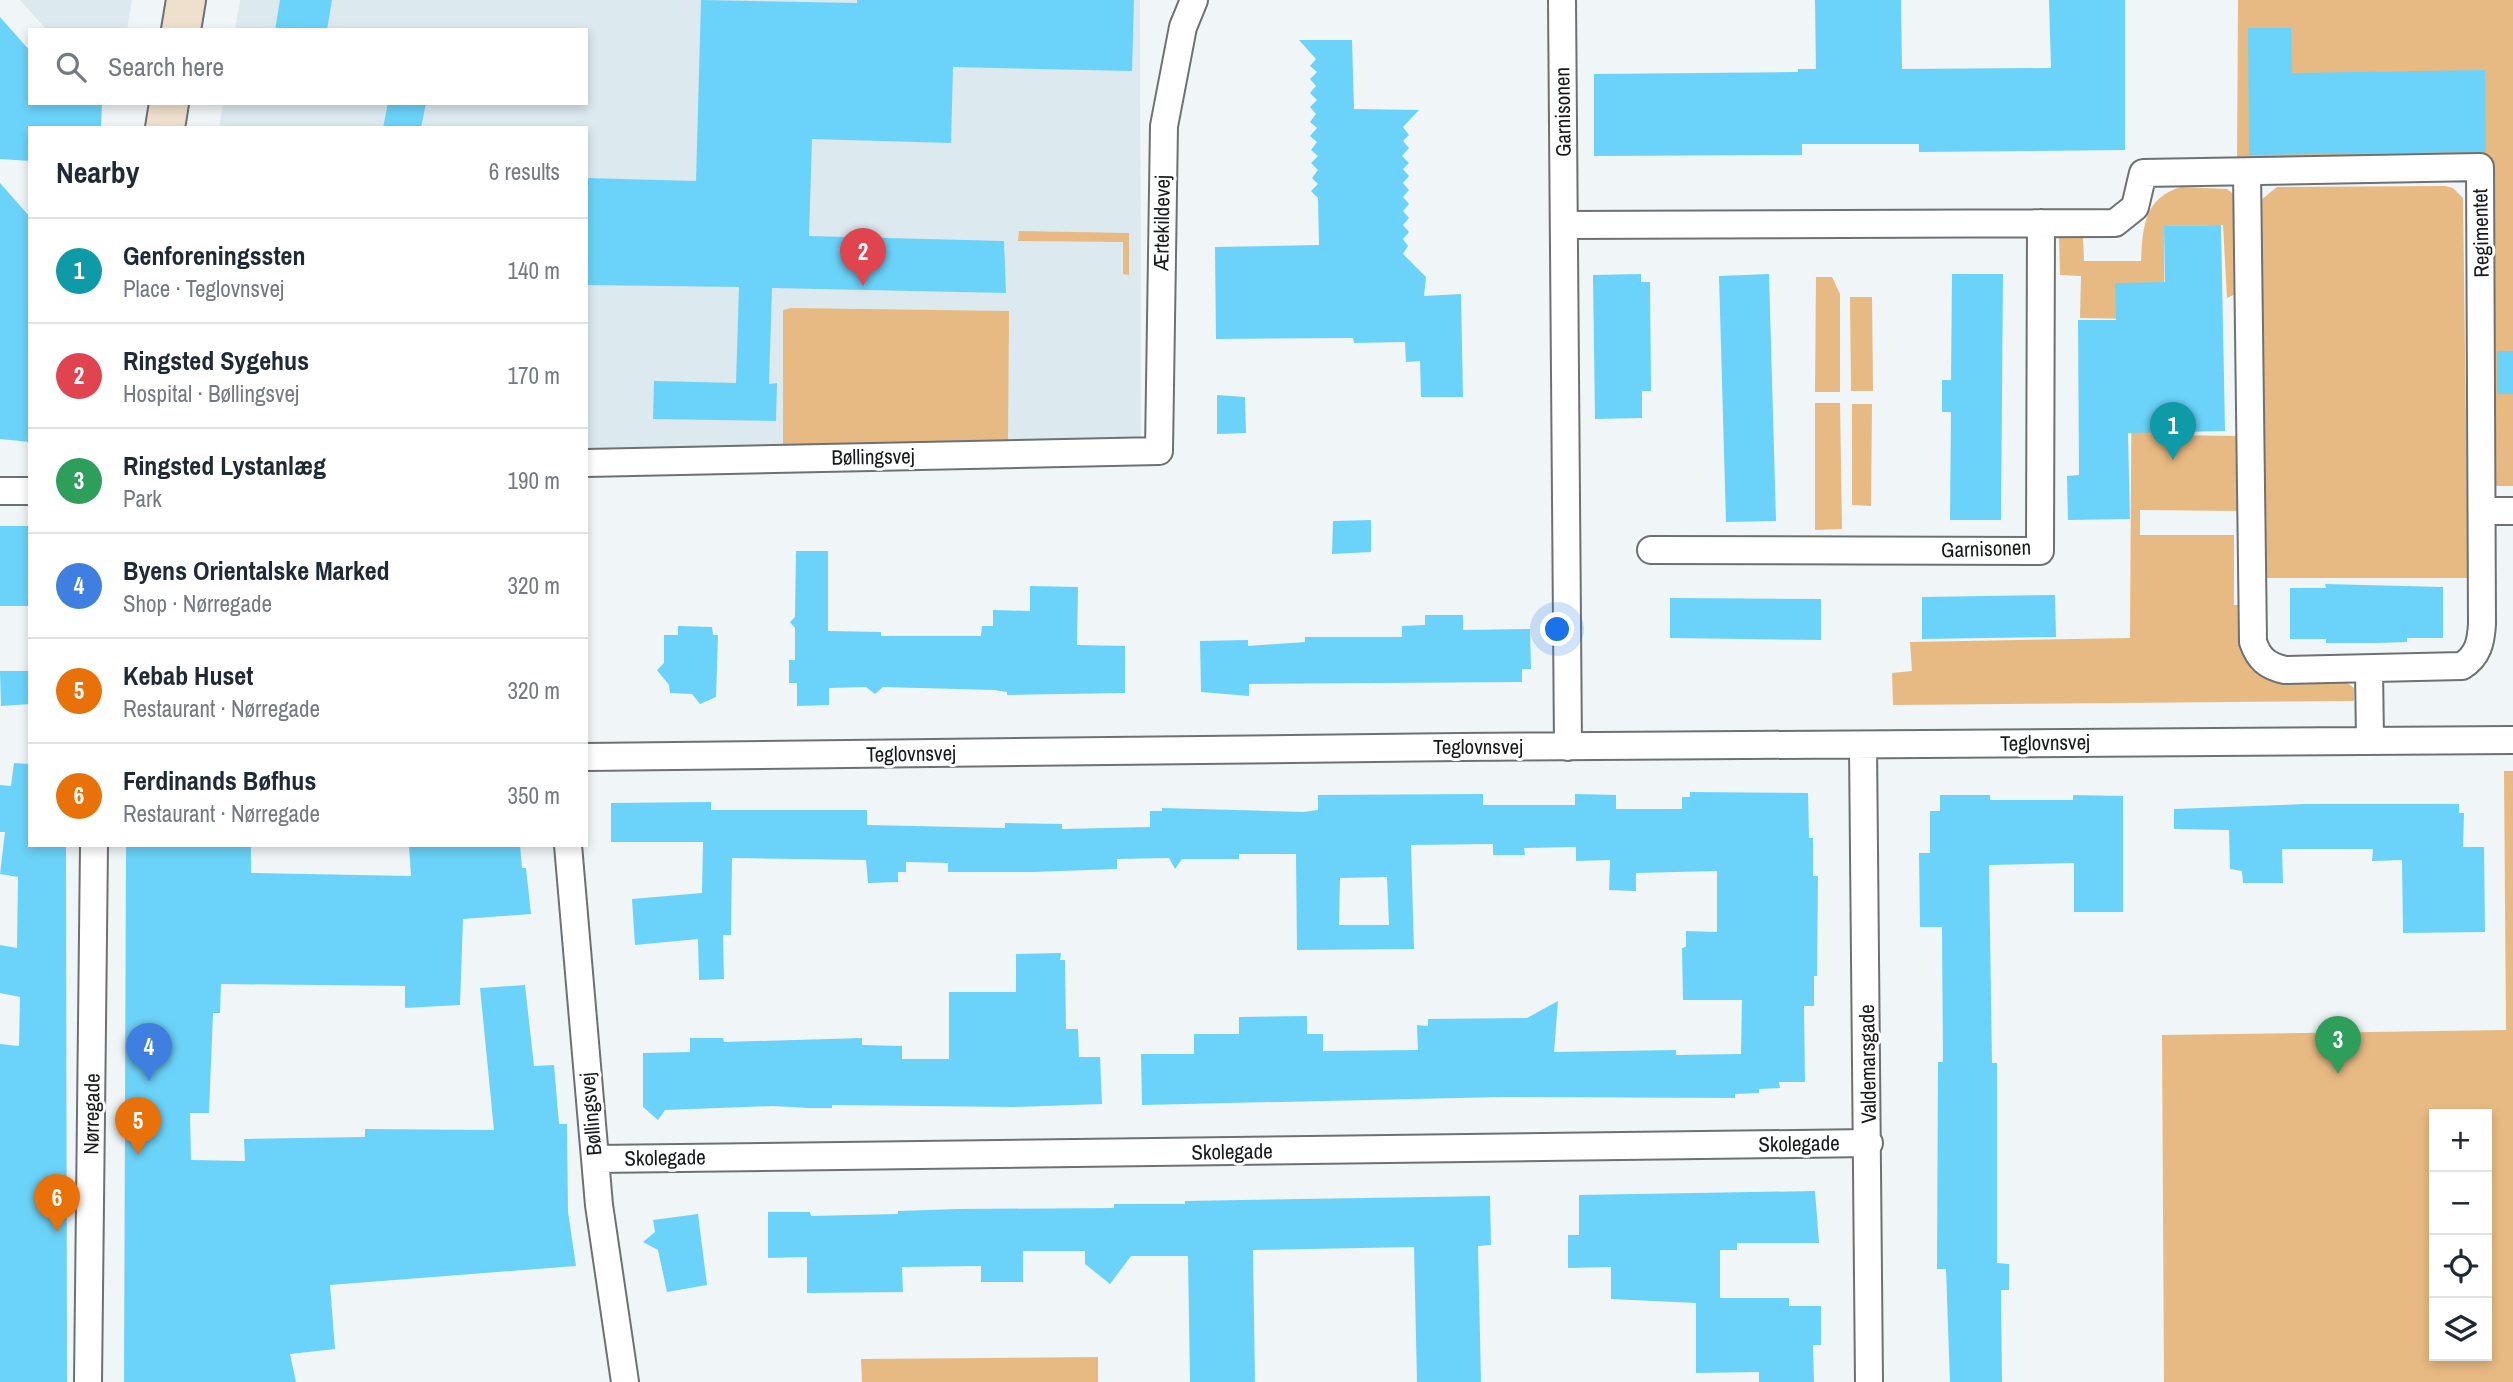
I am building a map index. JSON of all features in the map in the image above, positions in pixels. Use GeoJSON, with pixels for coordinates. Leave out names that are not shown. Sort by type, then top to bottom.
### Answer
{"type":"FeatureCollection","features":[{"type":"Feature","properties":{"kind":"street"},"geometry":{"type":"LineString","coordinates":[[181,28],[186,0]]}},
{"type":"Feature","properties":{"kind":"street","name":"Ærtekildevej"},"geometry":{"type":"LineString","coordinates":[[1159,451],[1164,126],[1183,27],[1194,0]]}},
{"type":"Feature","properties":{"kind":"street","name":"Garnisonen"},"geometry":{"type":"LineString","coordinates":[[1562,0],[1568,747]]}},
{"type":"Feature","properties":{"kind":"street"},"geometry":{"type":"LineString","coordinates":[[165,126],[169,105]]}},
{"type":"Feature","properties":{"kind":"street","name":"Regimentet"},"geometry":{"type":"LineString","coordinates":[[2041,223],[2115,223],[2135,207],[2143,173],[2480,167],[2483,511]]}},
{"type":"Feature","properties":{"kind":"street"},"geometry":{"type":"LineString","coordinates":[[2247,173],[2253,642],[2263,662],[2285,670],[2462,666],[2472,659],[2482,636],[2483,511],[2513,511]]}},
{"type":"Feature","properties":{"kind":"street"},"geometry":{"type":"LineString","coordinates":[[1564,225],[2041,223]]}},
{"type":"Feature","properties":{"kind":"street","name":"Garnisonen"},"geometry":{"type":"LineString","coordinates":[[1651,550],[2040,551],[2041,223]]}},
{"type":"Feature","properties":{"kind":"street","name":"Bøllingsvej"},"geometry":{"type":"LineString","coordinates":[[588,463],[1159,451]]}},
{"type":"Feature","properties":{"kind":"street"},"geometry":{"type":"LineString","coordinates":[[0,491],[28,491]]}},
{"type":"Feature","properties":{"kind":"street"},"geometry":{"type":"LineString","coordinates":[[2369,669],[2370,741]]}},
{"type":"Feature","properties":{"kind":"street","name":"Teglovnsvej"},"geometry":{"type":"LineString","coordinates":[[588,757],[2513,740]]}},
{"type":"Feature","properties":{"kind":"street","name":"Valdemarsgade"},"geometry":{"type":"LineString","coordinates":[[1863,745],[1869,1143],[1869,1382]]}},
{"type":"Feature","properties":{"kind":"street","name":"Nørregade"},"geometry":{"type":"LineString","coordinates":[[88,1382],[94,847]]}},
{"type":"Feature","properties":{"kind":"street","name":"Bøllingsvej"},"geometry":{"type":"LineString","coordinates":[[568,847],[596,1159],[625,1382]]}},
{"type":"Feature","properties":{"kind":"street","name":"Skolegade"},"geometry":{"type":"LineString","coordinates":[[596,1159],[1869,1143]]}},
{"type":"Feature","properties":{"kind":"shaded area"},"geometry":{"type":"Polygon","coordinates":[[[20,0],[132,0],[127,28],[45,28],[20,0]]]}},
{"type":"Feature","properties":{"kind":"shaded area"},"geometry":{"type":"Polygon","coordinates":[[[240,0],[1140,0],[1141,445],[588,454],[588,126],[219,126],[223,105],[588,105],[588,28],[235,28],[240,0]]]}},
{"type":"Feature","properties":{"kind":"shaded area"},"geometry":{"type":"Polygon","coordinates":[[[2238,0],[2513,0],[2513,486],[2496,486],[2494,162],[2237,164],[2238,0]]]}},
{"type":"Feature","properties":{"kind":"shaded area"},"geometry":{"type":"Polygon","coordinates":[[[2181,187],[2227,189],[2237,197],[2238,293],[2227,298],[2223,225],[2164,226],[2165,432],[2166,435],[2240,436],[2240,511],[2140,510],[2140,535],[2234,535],[2234,605],[2241,605],[2244,655],[2254,667],[2345,681],[2354,688],[2354,701],[1893,705],[1892,673],[1912,671],[1910,642],[2130,638],[2132,319],[2080,318],[2081,276],[2060,275],[2059,236],[2083,236],[2084,261],[2141,261],[2145,226],[2152,207],[2168,192],[2181,187]]]}},
{"type":"Feature","properties":{"kind":"shaded area"},"geometry":{"type":"Polygon","coordinates":[[[2277,187],[2453,188],[2463,198],[2468,578],[2263,578],[2261,200],[2277,187]]]}},
{"type":"Feature","properties":{"kind":"shaded area"},"geometry":{"type":"Polygon","coordinates":[[[1019,231],[1129,233],[1129,275],[1123,274],[1123,242],[1018,241],[1019,231]]]}},
{"type":"Feature","properties":{"kind":"shaded area"},"geometry":{"type":"Polygon","coordinates":[[[1816,277],[1832,277],[1840,294],[1840,392],[1815,392],[1816,277]]]}},
{"type":"Feature","properties":{"kind":"shaded area"},"geometry":{"type":"Polygon","coordinates":[[[1850,297],[1872,297],[1873,391],[1851,391],[1850,297]]]}},
{"type":"Feature","properties":{"kind":"shaded area"},"geometry":{"type":"Polygon","coordinates":[[[783,310],[1009,311],[1008,442],[783,445],[783,310]]]}},
{"type":"Feature","properties":{"kind":"shaded area"},"geometry":{"type":"Polygon","coordinates":[[[1815,403],[1840,403],[1842,529],[1815,530],[1815,403]]]}},
{"type":"Feature","properties":{"kind":"shaded area"},"geometry":{"type":"Polygon","coordinates":[[[1852,404],[1872,404],[1871,506],[1852,505],[1852,404]]]}},
{"type":"Feature","properties":{"kind":"shaded area"},"geometry":{"type":"Polygon","coordinates":[[[2504,771],[2513,771],[2513,1382],[2164,1382],[2162,1035],[2506,1030],[2504,771]]]}},
{"type":"Feature","properties":{"kind":"shaded area"},"geometry":{"type":"Polygon","coordinates":[[[1098,1357],[1098,1382],[862,1382],[861,1359],[1098,1357]]]}},
{"type":"Feature","properties":{"kind":"building"},"geometry":{"type":"Polygon","coordinates":[[[280,0],[332,0],[327,28],[275,28],[280,0]]]}},
{"type":"Feature","properties":{"kind":"building"},"geometry":{"type":"Polygon","coordinates":[[[701,0],[857,3],[857,0],[1134,0],[1132,71],[953,67],[951,143],[812,139],[809,236],[1004,241],[1006,293],[772,288],[769,384],[777,383],[776,421],[653,419],[654,381],[736,383],[739,287],[588,285],[588,178],[696,181],[701,0]]]}},
{"type":"Feature","properties":{"kind":"building"},"geometry":{"type":"Polygon","coordinates":[[[1815,0],[1901,0],[1902,69],[2051,68],[2049,0],[2125,0],[2125,150],[1919,152],[1919,144],[1802,144],[1802,155],[1594,156],[1594,74],[1798,72],[1798,69],[1816,69],[1815,0]]]}},
{"type":"Feature","properties":{"kind":"building"},"geometry":{"type":"Polygon","coordinates":[[[0,17],[28,49],[28,105],[102,105],[101,126],[28,126],[28,161],[0,159],[0,17]]]}},
{"type":"Feature","properties":{"kind":"building"},"geometry":{"type":"Polygon","coordinates":[[[2248,28],[2291,28],[2292,73],[2485,70],[2486,152],[2249,155],[2248,28]]]}},
{"type":"Feature","properties":{"kind":"building"},"geometry":{"type":"Polygon","coordinates":[[[1299,40],[1352,40],[1354,109],[1419,110],[1403,127],[1409,135],[1403,141],[1409,148],[1402,156],[1409,163],[1403,169],[1409,176],[1403,183],[1409,190],[1403,197],[1409,204],[1403,211],[1409,218],[1403,225],[1409,232],[1403,239],[1408,246],[1403,254],[1426,277],[1424,296],[1461,294],[1463,397],[1421,397],[1420,361],[1406,362],[1405,342],[1354,343],[1353,338],[1216,339],[1215,247],[1319,245],[1318,198],[1311,191],[1318,184],[1312,178],[1318,170],[1311,163],[1318,156],[1311,150],[1317,142],[1310,136],[1317,128],[1310,122],[1316,114],[1310,107],[1317,100],[1310,93],[1316,86],[1310,79],[1317,72],[1310,66],[1316,59],[1299,40]]]}},
{"type":"Feature","properties":{"kind":"building"},"geometry":{"type":"Polygon","coordinates":[[[388,105],[426,105],[421,126],[383,126],[388,105]]]}},
{"type":"Feature","properties":{"kind":"building"},"geometry":{"type":"Polygon","coordinates":[[[0,183],[28,215],[28,442],[0,439],[0,183]]]}},
{"type":"Feature","properties":{"kind":"building"},"geometry":{"type":"Polygon","coordinates":[[[2221,225],[2225,431],[2128,433],[2130,519],[2068,520],[2067,476],[2079,475],[2078,320],[2116,320],[2115,283],[2165,282],[2164,226],[2221,225]]]}},
{"type":"Feature","properties":{"kind":"building"},"geometry":{"type":"Polygon","coordinates":[[[1641,274],[1641,282],[1650,282],[1651,391],[1642,391],[1642,418],[1595,419],[1593,275],[1641,274]]]}},
{"type":"Feature","properties":{"kind":"building"},"geometry":{"type":"Polygon","coordinates":[[[1769,274],[1776,521],[1726,522],[1719,276],[1769,274]]]}},
{"type":"Feature","properties":{"kind":"building"},"geometry":{"type":"Polygon","coordinates":[[[1952,274],[2003,274],[2001,520],[1950,520],[1951,412],[1942,412],[1942,380],[1951,380],[1952,274]]]}},
{"type":"Feature","properties":{"kind":"building"},"geometry":{"type":"Polygon","coordinates":[[[2497,351],[2513,351],[2513,394],[2497,394],[2497,351]]]}},
{"type":"Feature","properties":{"kind":"building"},"geometry":{"type":"Polygon","coordinates":[[[1217,395],[1245,397],[1246,433],[1217,434],[1217,395]]]}},
{"type":"Feature","properties":{"kind":"building"},"geometry":{"type":"Polygon","coordinates":[[[1371,520],[1371,552],[1332,554],[1333,521],[1371,520]]]}},
{"type":"Feature","properties":{"kind":"building"},"geometry":{"type":"Polygon","coordinates":[[[0,526],[28,526],[28,606],[0,606],[0,526]]]}},
{"type":"Feature","properties":{"kind":"building"},"geometry":{"type":"Polygon","coordinates":[[[796,551],[828,551],[828,631],[881,632],[881,636],[981,636],[982,626],[993,626],[993,610],[1030,611],[1030,586],[1078,587],[1077,645],[1125,646],[1125,693],[1007,695],[1007,692],[994,690],[883,687],[875,694],[866,687],[829,688],[829,705],[797,706],[797,683],[789,683],[789,660],[795,660],[795,628],[790,622],[795,617],[796,551]]]}},
{"type":"Feature","properties":{"kind":"building"},"geometry":{"type":"Polygon","coordinates":[[[2325,584],[2443,587],[2443,638],[2407,638],[2407,642],[2377,643],[2326,643],[2326,639],[2290,639],[2290,588],[2326,588],[2325,584]]]}},
{"type":"Feature","properties":{"kind":"building"},"geometry":{"type":"Polygon","coordinates":[[[2055,595],[2056,637],[1922,639],[1922,597],[2055,595]]]}},
{"type":"Feature","properties":{"kind":"building"},"geometry":{"type":"Polygon","coordinates":[[[1670,598],[1821,599],[1821,640],[1670,638],[1670,598]]]}},
{"type":"Feature","properties":{"kind":"building"},"geometry":{"type":"Polygon","coordinates":[[[1425,615],[1463,615],[1463,630],[1530,629],[1531,669],[1522,669],[1522,682],[1249,684],[1249,696],[1201,692],[1200,641],[1248,640],[1248,646],[1305,642],[1305,637],[1402,637],[1402,626],[1425,625],[1425,615]]]}},
{"type":"Feature","properties":{"kind":"building"},"geometry":{"type":"Polygon","coordinates":[[[678,626],[712,627],[713,635],[718,635],[716,697],[700,704],[692,694],[670,693],[669,685],[657,670],[664,663],[664,635],[678,635],[678,626]]]}},
{"type":"Feature","properties":{"kind":"building"},"geometry":{"type":"Polygon","coordinates":[[[0,671],[28,671],[28,704],[1,706],[0,671]]]}},
{"type":"Feature","properties":{"kind":"building"},"geometry":{"type":"Polygon","coordinates":[[[14,763],[28,764],[28,847],[66,847],[67,1382],[0,1382],[0,1044],[19,1046],[20,997],[0,993],[0,945],[17,948],[18,877],[0,874],[5,832],[0,832],[0,785],[11,786],[14,763]]]}},
{"type":"Feature","properties":{"kind":"building"},"geometry":{"type":"Polygon","coordinates":[[[1690,792],[1808,793],[1809,838],[1813,838],[1813,876],[1818,876],[1817,976],[1814,976],[1814,1006],[1804,1006],[1805,1082],[1779,1082],[1780,1088],[1759,1089],[1759,1093],[1735,1094],[1735,1098],[1501,1097],[1142,1105],[1141,1054],[1194,1054],[1194,1034],[1239,1034],[1239,1017],[1307,1016],[1307,1034],[1323,1034],[1323,1051],[1418,1050],[1417,1025],[1428,1026],[1428,1019],[1527,1018],[1558,1001],[1554,1052],[1676,1050],[1676,1055],[1741,1054],[1742,1000],[1683,1000],[1682,948],[1686,947],[1686,931],[1717,932],[1717,871],[1636,873],[1636,891],[1609,890],[1610,860],[1576,861],[1576,847],[1524,848],[1525,855],[1493,855],[1493,844],[1411,845],[1414,949],[1297,950],[1296,854],[1239,854],[1239,859],[1182,859],[1175,869],[1169,858],[1117,859],[1117,869],[1033,872],[948,872],[948,863],[906,862],[906,872],[898,872],[898,882],[868,883],[866,860],[732,858],[731,935],[723,935],[724,979],[699,980],[698,939],[635,945],[632,899],[702,893],[703,842],[611,842],[611,803],[711,802],[711,810],[867,810],[867,825],[1005,828],[1005,823],[1062,824],[1062,829],[1150,827],[1150,811],[1162,811],[1162,808],[1303,812],[1318,810],[1318,795],[1483,794],[1483,805],[1575,805],[1575,794],[1616,795],[1616,809],[1682,809],[1682,797],[1690,797],[1690,792]],[[1387,877],[1340,878],[1339,925],[1389,925],[1387,877]]]}},
{"type":"Feature","properties":{"kind":"building"},"geometry":{"type":"Polygon","coordinates":[[[1940,795],[1990,795],[1990,800],[2073,800],[2073,795],[2123,796],[2123,912],[2074,912],[2074,863],[1989,865],[1992,1063],[1997,1063],[1997,1263],[2009,1264],[2009,1290],[2001,1290],[2002,1382],[1950,1382],[1946,1269],[1937,1269],[1938,1062],[1943,1062],[1942,927],[1920,927],[1919,853],[1930,853],[1930,811],[1940,811],[1940,795]]]}},
{"type":"Feature","properties":{"kind":"building"},"geometry":{"type":"Polygon","coordinates":[[[2306,804],[2459,804],[2459,813],[2464,813],[2463,847],[2484,847],[2485,932],[2403,933],[2402,860],[2372,861],[2373,849],[2282,849],[2283,883],[2243,883],[2242,871],[2230,869],[2229,830],[2174,829],[2174,809],[2306,804]]]}},
{"type":"Feature","properties":{"kind":"building"},"geometry":{"type":"Polygon","coordinates":[[[126,847],[251,847],[251,873],[411,876],[409,847],[520,847],[522,868],[526,868],[531,914],[463,919],[460,1005],[405,1008],[405,986],[221,984],[220,1013],[213,1013],[209,1113],[190,1113],[191,1160],[245,1161],[244,1139],[365,1137],[365,1129],[494,1130],[480,988],[525,985],[534,1066],[554,1065],[559,1124],[567,1124],[568,1212],[576,1266],[330,1285],[335,1349],[290,1354],[296,1382],[124,1382],[126,847]]]}},
{"type":"Feature","properties":{"kind":"building"},"geometry":{"type":"Polygon","coordinates":[[[1061,953],[1060,960],[1065,960],[1066,1029],[1078,1029],[1079,1057],[1100,1057],[1102,1104],[1014,1107],[773,1106],[665,1110],[658,1120],[643,1107],[643,1053],[690,1052],[690,1038],[723,1038],[724,1042],[862,1038],[862,1045],[902,1046],[902,1059],[949,1059],[949,992],[1016,992],[1016,954],[1061,953]]]}},
{"type":"Feature","properties":{"kind":"building"},"geometry":{"type":"Polygon","coordinates":[[[1815,1191],[1819,1243],[1737,1243],[1737,1250],[1720,1250],[1720,1298],[1789,1298],[1789,1306],[1821,1306],[1821,1345],[1813,1345],[1814,1382],[1759,1382],[1759,1372],[1696,1373],[1696,1303],[1611,1299],[1611,1267],[1568,1268],[1568,1235],[1579,1235],[1579,1195],[1815,1191]]]}},
{"type":"Feature","properties":{"kind":"building"},"geometry":{"type":"Polygon","coordinates":[[[1490,1196],[1491,1245],[1478,1246],[1481,1382],[1417,1382],[1414,1247],[1253,1250],[1255,1382],[1190,1382],[1188,1256],[1131,1256],[1110,1284],[1085,1264],[1085,1251],[1023,1251],[1023,1282],[981,1282],[981,1266],[902,1267],[903,1292],[807,1293],[807,1257],[768,1258],[768,1212],[810,1212],[811,1216],[898,1214],[898,1211],[959,1209],[1114,1208],[1114,1204],[1185,1204],[1185,1201],[1490,1196]]]}},
{"type":"Feature","properties":{"kind":"building"},"geometry":{"type":"Polygon","coordinates":[[[698,1214],[707,1285],[667,1292],[658,1250],[643,1242],[655,1232],[653,1220],[698,1214]]]}},
{"type":"Feature","properties":{"kind":"place","name":"Ringsted Sygehus"},"geometry":{"type":"Point","coordinates":[863,286]}},
{"type":"Feature","properties":{"kind":"place","name":"Genforeningssten"},"geometry":{"type":"Point","coordinates":[2173,460]}},
{"type":"Feature","properties":{"kind":"place","name":"Ringsted Lystanlæg"},"geometry":{"type":"Point","coordinates":[2338,1074]}},
{"type":"Feature","properties":{"kind":"place","name":"Byens Orientalske Marked"},"geometry":{"type":"Point","coordinates":[149,1081]}},
{"type":"Feature","properties":{"kind":"place","name":"Kebab Huset"},"geometry":{"type":"Point","coordinates":[138,1155]}},
{"type":"Feature","properties":{"kind":"place","name":"Ferdinands Bøfhus"},"geometry":{"type":"Point","coordinates":[57,1232]}}]}
